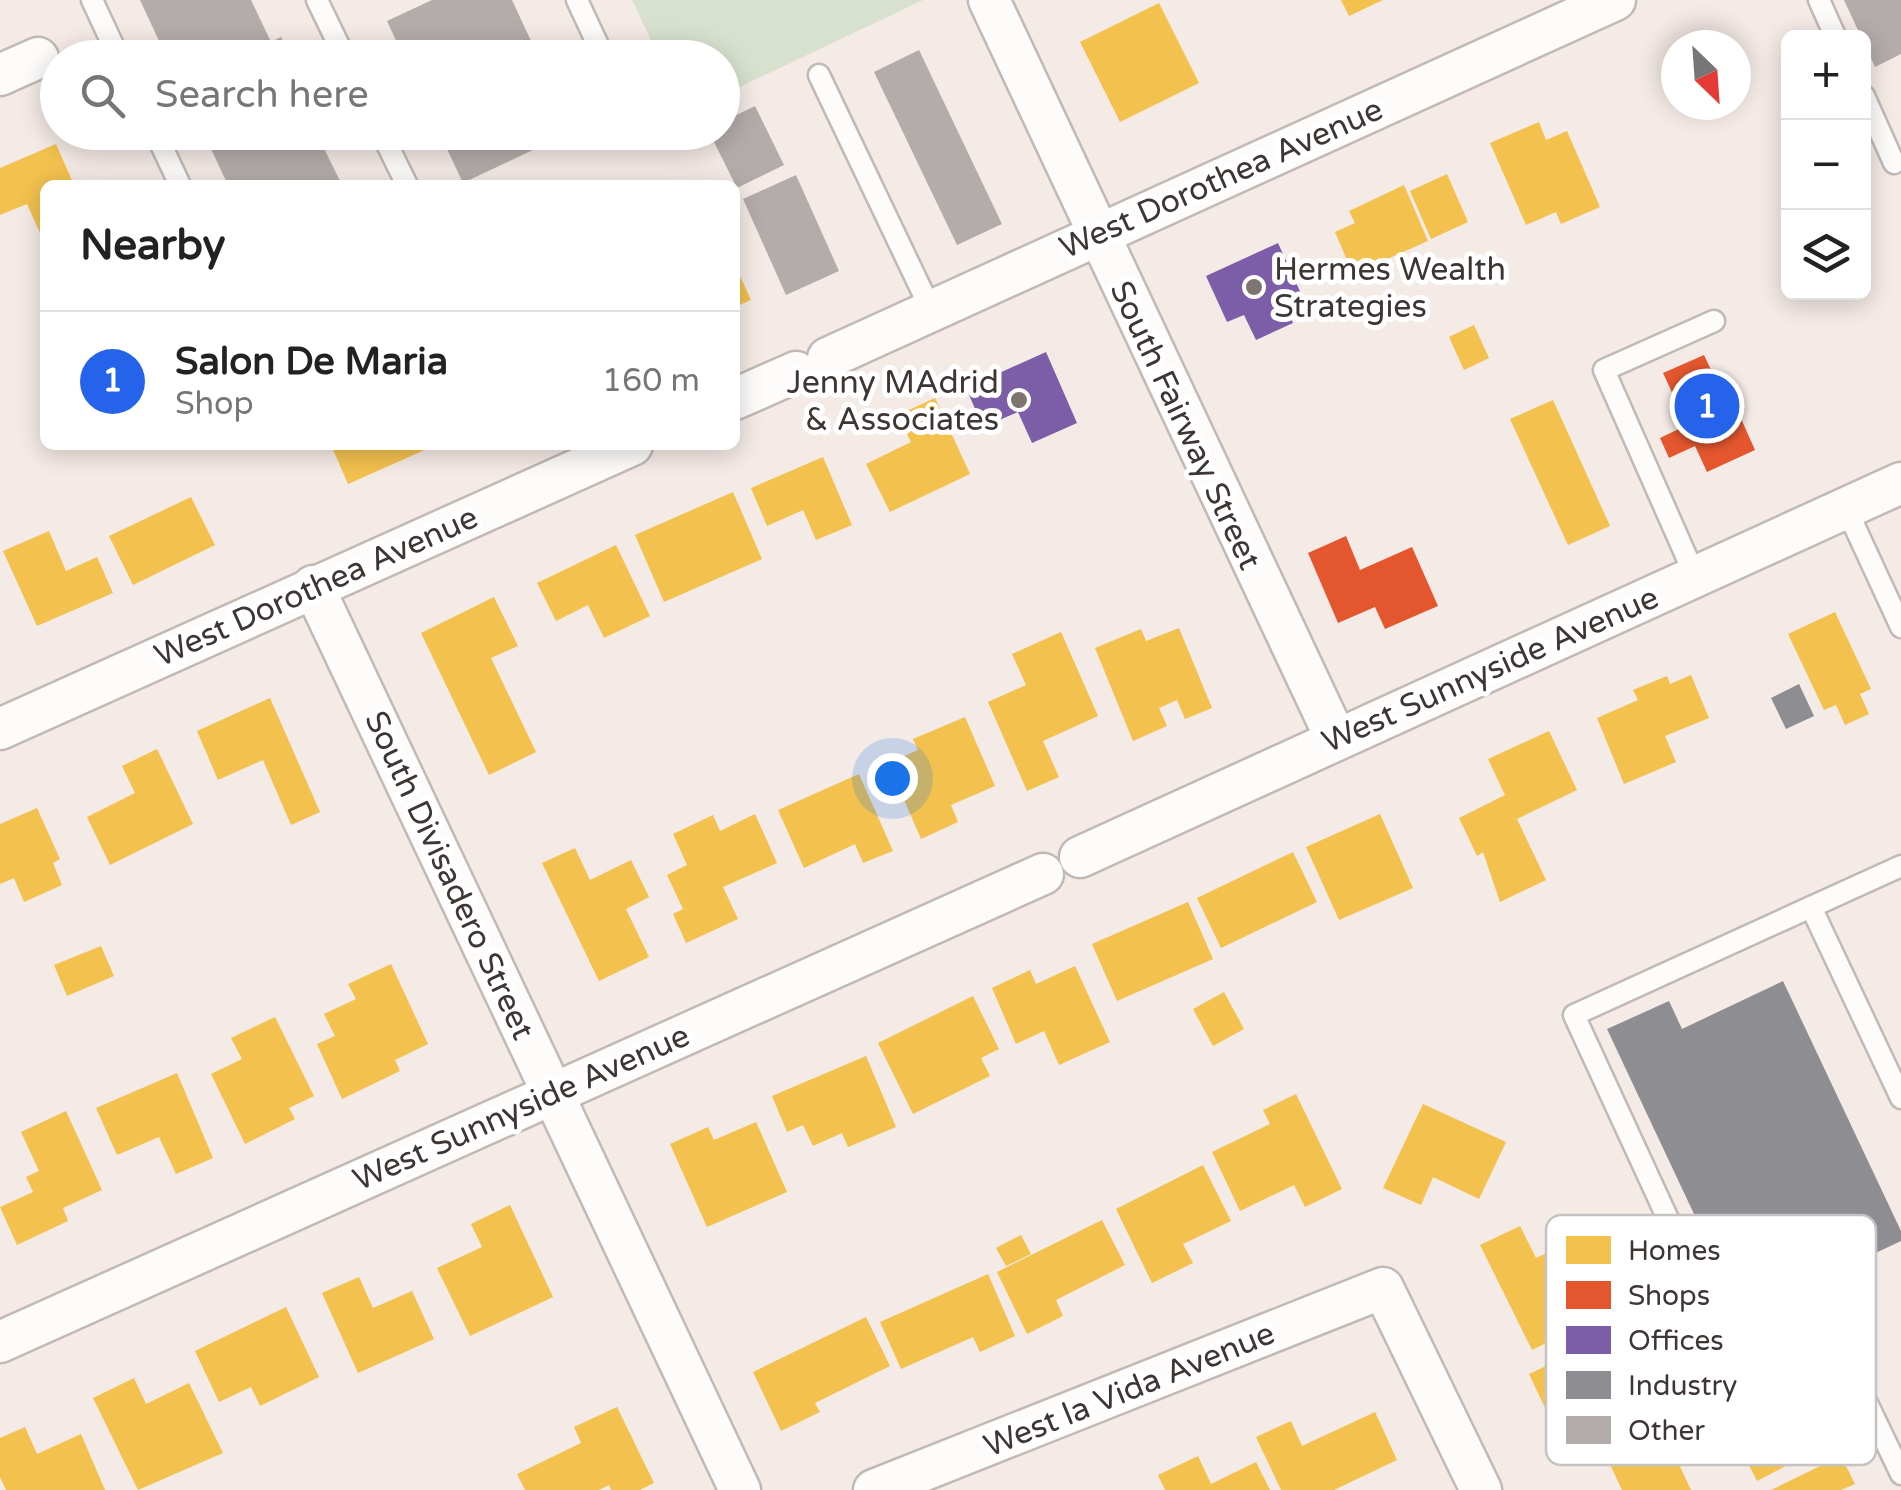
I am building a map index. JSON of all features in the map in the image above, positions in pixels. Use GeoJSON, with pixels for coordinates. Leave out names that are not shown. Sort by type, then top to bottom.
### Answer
{"type":"FeatureCollection","features":[{"type":"Feature","properties":{"kind":"street","name":"South Fairway Street"},"geometry":{"type":"LineString","coordinates":[[989,0],[1336,739]]}},
{"type":"Feature","properties":{"kind":"street","name":"West Dorothea Avenue"},"geometry":{"type":"LineString","coordinates":[[740,397],[1608,1]]}},
{"type":"Feature","properties":{"kind":"street"},"geometry":{"type":"LineString","coordinates":[[0,75],[38,58]]}},
{"type":"Feature","properties":{"kind":"street","name":"West Dorothea Avenue"},"geometry":{"type":"LineString","coordinates":[[0,729],[621,450]]}},
{"type":"Feature","properties":{"kind":"street","name":"West Sunnyside Avenue"},"geometry":{"type":"LineString","coordinates":[[1080,857],[1901,483]]}},
{"type":"Feature","properties":{"kind":"street","name":"South Divisadero Street"},"geometry":{"type":"LineString","coordinates":[[313,586],[740,1490]]}},
{"type":"Feature","properties":{"kind":"street","name":"West Sunnyside Avenue"},"geometry":{"type":"LineString","coordinates":[[0,1342],[1043,874]]}},
{"type":"Feature","properties":{"kind":"street","name":"West la Vida Avenue"},"geometry":{"type":"LineString","coordinates":[[874,1490],[1383,1288],[1481,1490]]}},
{"type":"Feature","properties":{"kind":"lane"},"geometry":{"type":"LineString","coordinates":[[92,0],[111,40]]}},
{"type":"Feature","properties":{"kind":"lane"},"geometry":{"type":"LineString","coordinates":[[318,0],[337,40]]}},
{"type":"Feature","properties":{"kind":"lane"},"geometry":{"type":"LineString","coordinates":[[577,0],[596,40]]}},
{"type":"Feature","properties":{"kind":"lane"},"geometry":{"type":"LineString","coordinates":[[1819,0],[1832,30]]}},
{"type":"Feature","properties":{"kind":"lane"},"geometry":{"type":"LineString","coordinates":[[819,75],[931,310]]}},
{"type":"Feature","properties":{"kind":"lane"},"geometry":{"type":"LineString","coordinates":[[1871,112],[1894,163]]}},
{"type":"Feature","properties":{"kind":"lane"},"geometry":{"type":"LineString","coordinates":[[163,150],[178,180]]}},
{"type":"Feature","properties":{"kind":"lane"},"geometry":{"type":"LineString","coordinates":[[390,150],[405,180]]}},
{"type":"Feature","properties":{"kind":"lane"},"geometry":{"type":"LineString","coordinates":[[1695,576],[1604,370],[1714,321]]}},
{"type":"Feature","properties":{"kind":"lane"},"geometry":{"type":"LineString","coordinates":[[1846,508],[1901,627]]}},
{"type":"Feature","properties":{"kind":"lane"},"geometry":{"type":"LineString","coordinates":[[1666,1215],[1574,1015],[1901,866]]}},
{"type":"Feature","properties":{"kind":"lane"},"geometry":{"type":"LineString","coordinates":[[1811,907],[1901,1098]]}},
{"type":"Feature","properties":{"kind":"lane"},"geometry":{"type":"LineString","coordinates":[[1876,1422],[1901,1474]]}},
{"type":"Feature","properties":{"kind":"green space"},"geometry":{"type":"Polygon","coordinates":[[[632,0],[923,0],[740,87],[740,40],[651,40],[632,0]]]}},
{"type":"Feature","properties":{"kind":"building: Homes"},"geometry":{"type":"Polygon","coordinates":[[[1341,0],[1383,0],[1349,16],[1341,0]]]}},
{"type":"Feature","properties":{"kind":"building: Homes"},"geometry":{"type":"Polygon","coordinates":[[[1159,3],[1199,83],[1120,122],[1080,42],[1159,3]]]}},
{"type":"Feature","properties":{"kind":"building: Homes"},"geometry":{"type":"Polygon","coordinates":[[[1539,122],[1546,140],[1567,131],[1600,207],[1561,224],[1556,212],[1526,225],[1490,143],[1539,122]]]}},
{"type":"Feature","properties":{"kind":"building: Homes"},"geometry":{"type":"Polygon","coordinates":[[[42,150],[59,150],[72,180],[40,180],[40,233],[27,204],[0,215],[0,168],[42,150]]]}},
{"type":"Feature","properties":{"kind":"building: Homes"},"geometry":{"type":"Polygon","coordinates":[[[1447,174],[1468,222],[1431,239],[1410,191],[1447,174]]]}},
{"type":"Feature","properties":{"kind":"building: Homes"},"geometry":{"type":"Polygon","coordinates":[[[1404,185],[1428,241],[1353,274],[1335,232],[1355,223],[1349,211],[1404,185]]]}},
{"type":"Feature","properties":{"kind":"building: Homes"},"geometry":{"type":"Polygon","coordinates":[[[740,276],[751,300],[740,305],[740,276]]]}},
{"type":"Feature","properties":{"kind":"building: Homes"},"geometry":{"type":"Polygon","coordinates":[[[1474,325],[1489,358],[1464,370],[1449,337],[1474,325]]]}},
{"type":"Feature","properties":{"kind":"building: Homes"},"geometry":{"type":"Polygon","coordinates":[[[935,398],[970,474],[890,512],[866,464],[911,442],[898,415],[935,398]]]}},
{"type":"Feature","properties":{"kind":"building: Homes"},"geometry":{"type":"Polygon","coordinates":[[[1553,400],[1610,526],[1568,545],[1510,419],[1553,400]]]}},
{"type":"Feature","properties":{"kind":"building: Homes"},"geometry":{"type":"Polygon","coordinates":[[[333,450],[425,450],[348,484],[333,450]]]}},
{"type":"Feature","properties":{"kind":"building: Homes"},"geometry":{"type":"Polygon","coordinates":[[[823,457],[852,525],[816,540],[803,510],[767,526],[751,488],[823,457]]]}},
{"type":"Feature","properties":{"kind":"building: Homes"},"geometry":{"type":"Polygon","coordinates":[[[733,492],[762,559],[664,602],[635,535],[733,492]]]}},
{"type":"Feature","properties":{"kind":"building: Homes"},"geometry":{"type":"Polygon","coordinates":[[[191,497],[215,545],[133,585],[109,536],[191,497]]]}},
{"type":"Feature","properties":{"kind":"building: Homes"},"geometry":{"type":"Polygon","coordinates":[[[49,531],[66,571],[97,557],[113,593],[37,626],[3,551],[49,531]]]}},
{"type":"Feature","properties":{"kind":"building: Homes"},"geometry":{"type":"Polygon","coordinates":[[[616,545],[650,616],[604,638],[588,605],[556,621],[537,583],[616,545]]]}},
{"type":"Feature","properties":{"kind":"building: Homes"},"geometry":{"type":"Polygon","coordinates":[[[494,597],[518,646],[491,658],[536,752],[489,775],[421,633],[494,597]]]}},
{"type":"Feature","properties":{"kind":"building: Homes"},"geometry":{"type":"Polygon","coordinates":[[[1835,612],[1871,689],[1860,694],[1869,714],[1845,725],[1836,705],[1824,710],[1788,634],[1835,612]]]}},
{"type":"Feature","properties":{"kind":"building: Homes"},"geometry":{"type":"Polygon","coordinates":[[[1179,628],[1212,708],[1185,719],[1177,700],[1159,708],[1167,726],[1133,741],[1095,648],[1141,629],[1146,641],[1179,628]]]}},
{"type":"Feature","properties":{"kind":"building: Homes"},"geometry":{"type":"Polygon","coordinates":[[[1061,632],[1098,716],[1043,741],[1059,777],[1027,791],[988,702],[1026,685],[1012,654],[1061,632]]]}},
{"type":"Feature","properties":{"kind":"building: Homes"},"geometry":{"type":"Polygon","coordinates":[[[1691,675],[1709,718],[1665,736],[1676,762],[1624,784],[1597,718],[1638,700],[1633,690],[1667,676],[1670,684],[1691,675]]]}},
{"type":"Feature","properties":{"kind":"building: Homes"},"geometry":{"type":"Polygon","coordinates":[[[270,698],[320,812],[291,825],[263,760],[218,780],[197,731],[270,698]]]}},
{"type":"Feature","properties":{"kind":"building: Homes"},"geometry":{"type":"Polygon","coordinates":[[[965,717],[995,786],[951,805],[958,822],[921,839],[888,763],[918,750],[913,739],[965,717]]]}},
{"type":"Feature","properties":{"kind":"building: Homes"},"geometry":{"type":"Polygon","coordinates":[[[1549,731],[1577,790],[1517,819],[1546,880],[1500,902],[1483,852],[1477,856],[1459,818],[1505,795],[1488,759],[1549,731]]]}},
{"type":"Feature","properties":{"kind":"building: Homes"},"geometry":{"type":"Polygon","coordinates":[[[157,749],[193,824],[110,865],[87,817],[135,793],[122,766],[157,749]]]}},
{"type":"Feature","properties":{"kind":"building: Homes"},"geometry":{"type":"Polygon","coordinates":[[[859,774],[893,851],[863,863],[855,844],[804,868],[778,810],[859,774]]]}},
{"type":"Feature","properties":{"kind":"building: Homes"},"geometry":{"type":"Polygon","coordinates":[[[37,808],[60,859],[53,863],[62,885],[24,902],[14,878],[0,884],[0,824],[37,808]]]}},
{"type":"Feature","properties":{"kind":"building: Homes"},"geometry":{"type":"Polygon","coordinates":[[[755,814],[777,863],[723,887],[738,919],[686,943],[673,914],[683,909],[667,875],[687,865],[673,834],[713,815],[720,831],[755,814]]]}},
{"type":"Feature","properties":{"kind":"building: Homes"},"geometry":{"type":"Polygon","coordinates":[[[1380,814],[1413,888],[1339,920],[1306,847],[1380,814]]]}},
{"type":"Feature","properties":{"kind":"building: Homes"},"geometry":{"type":"Polygon","coordinates":[[[575,848],[590,880],[631,860],[649,897],[626,909],[649,957],[599,981],[542,863],[575,848]]]}},
{"type":"Feature","properties":{"kind":"building: Homes"},"geometry":{"type":"Polygon","coordinates":[[[1293,852],[1317,902],[1221,948],[1197,898],[1293,852]]]}},
{"type":"Feature","properties":{"kind":"building: Homes"},"geometry":{"type":"Polygon","coordinates":[[[1188,902],[1213,959],[1117,1001],[1092,944],[1188,902]]]}},
{"type":"Feature","properties":{"kind":"building: Homes"},"geometry":{"type":"Polygon","coordinates":[[[101,946],[114,976],[67,996],[54,965],[101,946]]]}},
{"type":"Feature","properties":{"kind":"building: Homes"},"geometry":{"type":"Polygon","coordinates":[[[391,964],[428,1044],[395,1060],[400,1071],[342,1099],[317,1044],[335,1036],[324,1014],[356,999],[348,984],[391,964]]]}},
{"type":"Feature","properties":{"kind":"building: Homes"},"geometry":{"type":"Polygon","coordinates":[[[1075,966],[1110,1042],[1059,1065],[1044,1031],[1016,1044],[992,988],[1030,970],[1036,984],[1075,966]]]}},
{"type":"Feature","properties":{"kind":"building: Homes"},"geometry":{"type":"Polygon","coordinates":[[[1224,992],[1244,1029],[1213,1046],[1193,1009],[1224,992]]]}},
{"type":"Feature","properties":{"kind":"building: Homes"},"geometry":{"type":"Polygon","coordinates":[[[973,996],[999,1049],[981,1058],[990,1076],[913,1114],[878,1043],[973,996]]]}},
{"type":"Feature","properties":{"kind":"building: Homes"},"geometry":{"type":"Polygon","coordinates":[[[275,1017],[314,1096],[289,1108],[295,1119],[245,1144],[211,1074],[242,1059],[231,1038],[275,1017]]]}},
{"type":"Feature","properties":{"kind":"building: Homes"},"geometry":{"type":"Polygon","coordinates":[[[866,1056],[896,1127],[848,1147],[842,1133],[813,1146],[803,1125],[787,1132],[772,1096],[866,1056]]]}},
{"type":"Feature","properties":{"kind":"building: Homes"},"geometry":{"type":"Polygon","coordinates":[[[177,1073],[213,1158],[176,1174],[159,1137],[117,1155],[96,1108],[177,1073]]]}},
{"type":"Feature","properties":{"kind":"building: Homes"},"geometry":{"type":"Polygon","coordinates":[[[1296,1094],[1342,1189],[1305,1207],[1294,1185],[1240,1211],[1212,1152],[1270,1124],[1263,1110],[1296,1094]]]}},
{"type":"Feature","properties":{"kind":"building: Homes"},"geometry":{"type":"Polygon","coordinates":[[[1423,1104],[1506,1142],[1479,1199],[1433,1177],[1421,1205],[1383,1188],[1423,1104]]]}},
{"type":"Feature","properties":{"kind":"building: Homes"},"geometry":{"type":"Polygon","coordinates":[[[66,1111],[102,1190],[63,1208],[68,1221],[17,1245],[0,1207],[33,1192],[26,1177],[39,1171],[21,1132],[66,1111]]]}},
{"type":"Feature","properties":{"kind":"building: Homes"},"geometry":{"type":"Polygon","coordinates":[[[756,1122],[787,1192],[707,1227],[670,1144],[708,1127],[714,1140],[756,1122]]]}},
{"type":"Feature","properties":{"kind":"building: Homes"},"geometry":{"type":"Polygon","coordinates":[[[1203,1165],[1231,1221],[1183,1244],[1193,1263],[1152,1283],[1116,1209],[1203,1165]]]}},
{"type":"Feature","properties":{"kind":"building: Homes"},"geometry":{"type":"Polygon","coordinates":[[[510,1205],[553,1297],[470,1336],[437,1268],[482,1247],[471,1224],[510,1205]]]}},
{"type":"Feature","properties":{"kind":"building: Homes"},"geometry":{"type":"Polygon","coordinates":[[[1102,1220],[1125,1265],[1056,1300],[1063,1316],[1027,1334],[997,1272],[1102,1220]]]}},
{"type":"Feature","properties":{"kind":"building: Homes"},"geometry":{"type":"Polygon","coordinates":[[[1520,1226],[1536,1258],[1546,1253],[1546,1343],[1532,1350],[1480,1245],[1520,1226]]]}},
{"type":"Feature","properties":{"kind":"building: Homes"},"geometry":{"type":"Polygon","coordinates":[[[1021,1235],[1031,1254],[1006,1266],[996,1248],[1021,1235]]]}},
{"type":"Feature","properties":{"kind":"building: Homes"},"geometry":{"type":"Polygon","coordinates":[[[988,1274],[1015,1336],[980,1352],[973,1337],[901,1369],[880,1322],[988,1274]]]}},
{"type":"Feature","properties":{"kind":"building: Homes"},"geometry":{"type":"Polygon","coordinates":[[[359,1277],[373,1308],[412,1291],[434,1339],[358,1373],[322,1293],[359,1277]]]}},
{"type":"Feature","properties":{"kind":"building: Homes"},"geometry":{"type":"Polygon","coordinates":[[[286,1307],[319,1377],[260,1406],[251,1387],[219,1402],[195,1351],[286,1307]]]}},
{"type":"Feature","properties":{"kind":"building: Homes"},"geometry":{"type":"Polygon","coordinates":[[[866,1317],[890,1366],[815,1403],[820,1412],[781,1431],[753,1372],[866,1317]]]}},
{"type":"Feature","properties":{"kind":"building: Homes"},"geometry":{"type":"Polygon","coordinates":[[[1546,1366],[1546,1410],[1529,1374],[1546,1366]]]}},
{"type":"Feature","properties":{"kind":"building: Homes"},"geometry":{"type":"Polygon","coordinates":[[[134,1378],[146,1404],[189,1383],[223,1453],[138,1490],[93,1398],[134,1378]]]}},
{"type":"Feature","properties":{"kind":"building: Homes"},"geometry":{"type":"Polygon","coordinates":[[[617,1407],[654,1483],[640,1490],[611,1490],[609,1485],[599,1490],[525,1490],[517,1474],[581,1443],[574,1427],[617,1407]]]}},
{"type":"Feature","properties":{"kind":"building: Homes"},"geometry":{"type":"Polygon","coordinates":[[[1375,1412],[1397,1460],[1334,1490],[1281,1490],[1256,1437],[1291,1421],[1302,1446],[1375,1412]]]}},
{"type":"Feature","properties":{"kind":"building: Homes"},"geometry":{"type":"Polygon","coordinates":[[[25,1427],[37,1454],[81,1434],[105,1490],[6,1490],[0,1477],[0,1438],[25,1427]]]}},
{"type":"Feature","properties":{"kind":"building: Homes"},"geometry":{"type":"Polygon","coordinates":[[[1198,1456],[1211,1484],[1256,1462],[1270,1490],[1165,1490],[1158,1475],[1198,1456]]]}},
{"type":"Feature","properties":{"kind":"building: Homes"},"geometry":{"type":"Polygon","coordinates":[[[1610,1465],[1679,1465],[1691,1490],[1622,1490],[1610,1465]]]}},
{"type":"Feature","properties":{"kind":"building: Homes"},"geometry":{"type":"Polygon","coordinates":[[[1749,1465],[1788,1465],[1757,1481],[1749,1465]]]}},
{"type":"Feature","properties":{"kind":"building: Homes"},"geometry":{"type":"Polygon","coordinates":[[[1822,1465],[1846,1465],[1855,1484],[1841,1490],[1771,1490],[1822,1465]]]}},
{"type":"Feature","properties":{"kind":"building: Shops"},"geometry":{"type":"Polygon","coordinates":[[[1704,355],[1719,387],[1726,385],[1755,450],[1707,472],[1695,446],[1669,458],[1660,438],[1687,425],[1663,373],[1704,355]]]}},
{"type":"Feature","properties":{"kind":"building: Shops"},"geometry":{"type":"Polygon","coordinates":[[[1346,536],[1360,570],[1412,547],[1438,606],[1385,629],[1375,607],[1338,623],[1308,553],[1346,536]]]}},
{"type":"Feature","properties":{"kind":"building: Offices","name":"Hermes Wealth Strategies"},"geometry":{"type":"Polygon","coordinates":[[[1278,243],[1303,298],[1285,305],[1293,323],[1256,340],[1244,315],[1227,322],[1206,276],[1278,243]]]}},
{"type":"Feature","properties":{"kind":"building: Offices","name":"Jenny MAdrid & Associates"},"geometry":{"type":"Polygon","coordinates":[[[1046,352],[1077,423],[1032,443],[1018,412],[983,427],[966,388],[1046,352]]]}},
{"type":"Feature","properties":{"kind":"building: Industry"},"geometry":{"type":"Polygon","coordinates":[[[1799,684],[1814,716],[1786,729],[1771,698],[1799,684]]]}},
{"type":"Feature","properties":{"kind":"building: Industry"},"geometry":{"type":"Polygon","coordinates":[[[1783,981],[1901,1231],[1901,1241],[1876,1253],[1876,1215],[1694,1215],[1607,1029],[1669,1001],[1682,1029],[1783,981]]]}},
{"type":"Feature","properties":{"kind":"building: Other"},"geometry":{"type":"Polygon","coordinates":[[[140,0],[251,0],[270,40],[159,40],[140,0]]]}},
{"type":"Feature","properties":{"kind":"building: Other"},"geometry":{"type":"Polygon","coordinates":[[[432,0],[512,0],[531,40],[396,40],[387,21],[432,0]]]}},
{"type":"Feature","properties":{"kind":"building: Other"},"geometry":{"type":"Polygon","coordinates":[[[1844,0],[1901,0],[1901,54],[1875,67],[1871,58],[1871,30],[1858,30],[1844,0]]]}},
{"type":"Feature","properties":{"kind":"building: Other"},"geometry":{"type":"Polygon","coordinates":[[[919,50],[1002,224],[957,245],[874,72],[919,50]]]}},
{"type":"Feature","properties":{"kind":"building: Other"},"geometry":{"type":"Polygon","coordinates":[[[755,106],[784,165],[740,187],[740,180],[733,180],[718,150],[740,150],[740,113],[755,106]]]}},
{"type":"Feature","properties":{"kind":"building: Other"},"geometry":{"type":"Polygon","coordinates":[[[211,150],[325,150],[340,180],[226,180],[211,150]]]}},
{"type":"Feature","properties":{"kind":"building: Other"},"geometry":{"type":"Polygon","coordinates":[[[447,150],[533,150],[469,180],[462,180],[447,150]]]}},
{"type":"Feature","properties":{"kind":"building: Other"},"geometry":{"type":"Polygon","coordinates":[[[796,175],[839,271],[786,295],[743,199],[796,175]]]}},
{"type":"Feature","properties":{"kind":"place","name":"Hermes Wealth Strategies"},"geometry":{"type":"Point","coordinates":[1254,287]}},
{"type":"Feature","properties":{"kind":"place","name":"Jenny MAdrid & Associates"},"geometry":{"type":"Point","coordinates":[1019,400]}},
{"type":"Feature","properties":{"kind":"place","name":"Salon De Maria"},"geometry":{"type":"Point","coordinates":[1707,406]}}]}
